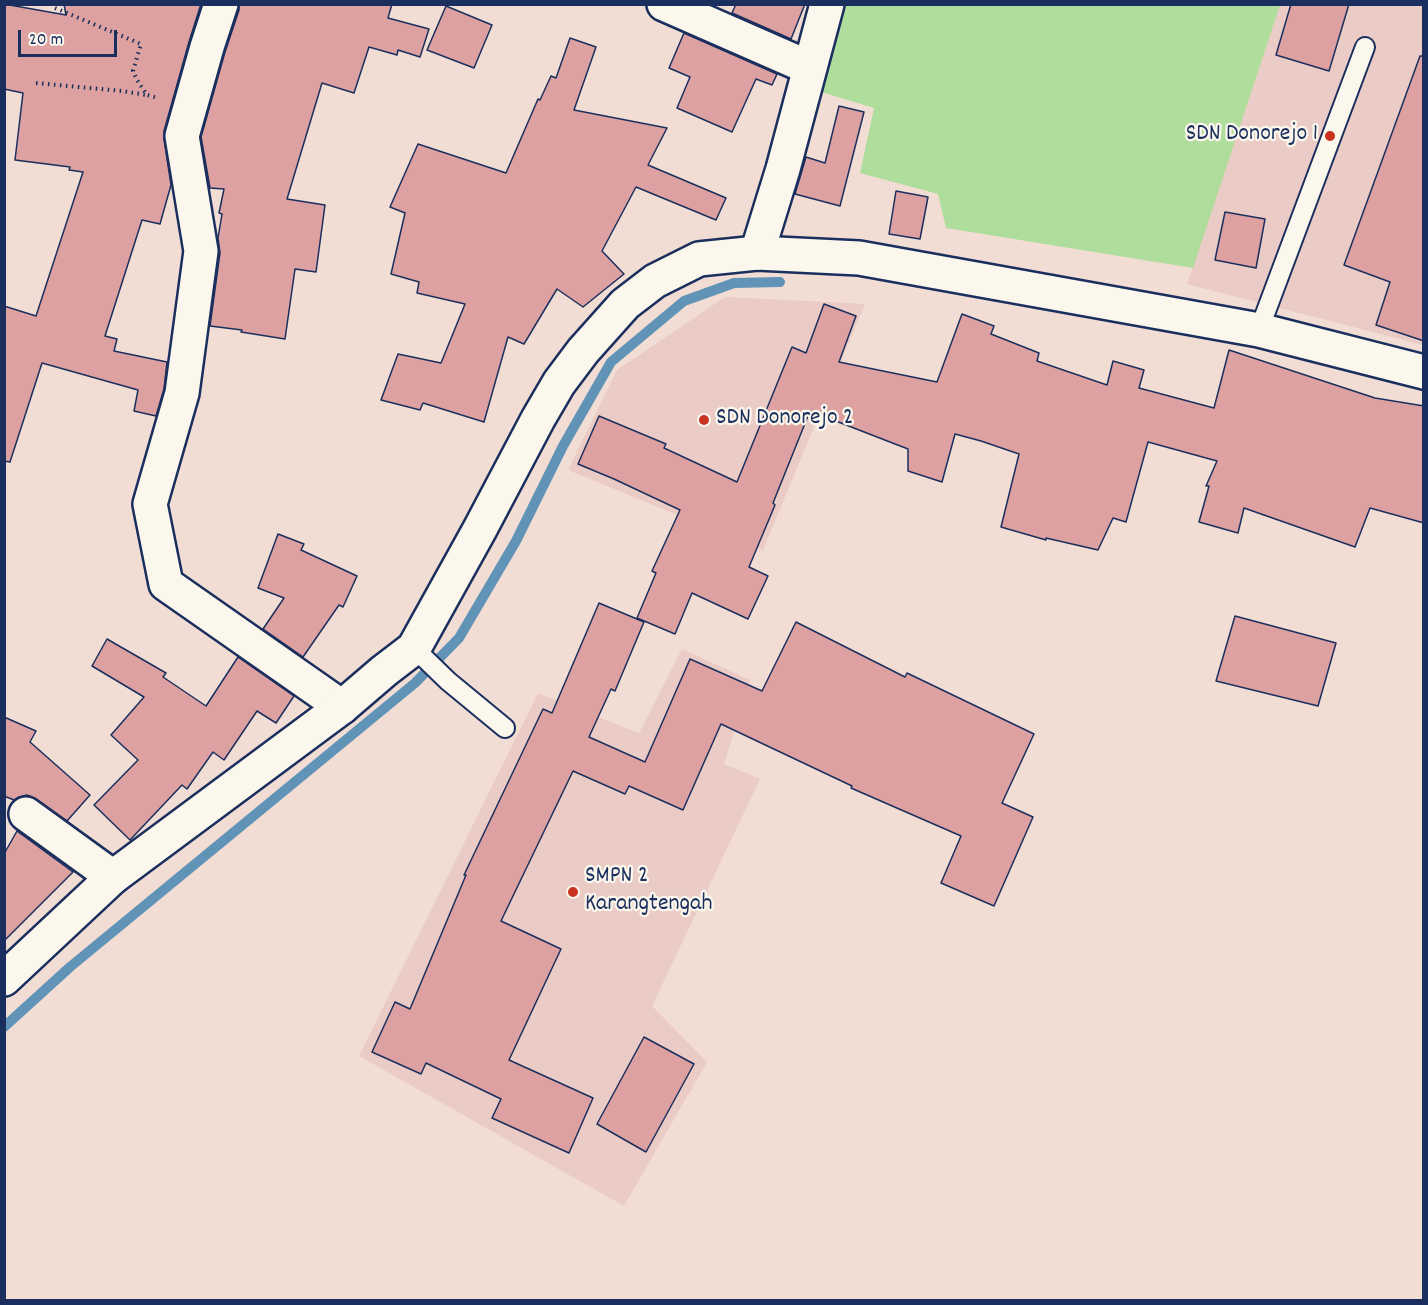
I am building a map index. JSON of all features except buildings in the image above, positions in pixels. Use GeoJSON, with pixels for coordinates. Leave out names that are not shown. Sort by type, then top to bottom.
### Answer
{"type":"FeatureCollection","features":[{"type":"Feature","properties":{"kind":"main road"},"geometry":{"type":"LineString","coordinates":[[221,4],[182,136],[201,250],[182,393],[150,504],[166,584],[342,707]]}},
{"type":"Feature","properties":{"kind":"main road"},"geometry":{"type":"LineString","coordinates":[[664,4],[810,68]]}},
{"type":"Feature","properties":{"kind":"main road"},"geometry":{"type":"LineString","coordinates":[[757,253],[783,169],[828,4]]}},
{"type":"Feature","properties":{"kind":"main road"},"geometry":{"type":"LineString","coordinates":[[4,979],[113,877],[342,707],[384,671],[419,654],[480,529],[559,383],[583,351],[625,304],[655,281],[699,259],[757,253],[859,258],[1259,330],[1424,372]]}},
{"type":"Feature","properties":{"kind":"main road"},"geometry":{"type":"LineString","coordinates":[[26,814],[113,877]]}},
{"type":"Feature","properties":{"kind":"lane"},"geometry":{"type":"LineString","coordinates":[[1259,330],[1365,47]]}},
{"type":"Feature","properties":{"kind":"lane"},"geometry":{"type":"LineString","coordinates":[[419,654],[505,728]]}},
{"type":"Feature","properties":{"kind":"path"},"geometry":{"type":"LineString","coordinates":[[55,8],[141,44],[133,71],[147,95]]}},
{"type":"Feature","properties":{"kind":"path"},"geometry":{"type":"LineString","coordinates":[[36,83],[122,91],[147,95],[190,107]]}},
{"type":"Feature","properties":{"kind":"shaded area","name":"SDN Donorejo 1"},"geometry":{"type":"Polygon","coordinates":[[[1280,5],[1423,5],[1423,345],[1187,284],[1280,5]]]}},
{"type":"Feature","properties":{"kind":"shaded area","name":"SDN Donorejo 2"},"geometry":{"type":"Polygon","coordinates":[[[725,297],[865,304],[763,550],[568,470],[617,370],[725,297]]]}},
{"type":"Feature","properties":{"kind":"shaded area","name":"SMPN 2 Karangtengah"},"geometry":{"type":"Polygon","coordinates":[[[682,649],[750,680],[724,764],[760,779],[652,1006],[707,1062],[624,1206],[359,1056],[538,693],[639,733],[682,649]]]}},
{"type":"Feature","properties":{"kind":"green space"},"geometry":{"type":"Polygon","coordinates":[[[842,5],[1280,5],[1193,268],[946,228],[938,194],[860,173],[874,108],[818,91],[842,5]]]}},
{"type":"Feature","properties":{"kind":"waterway"},"geometry":{"type":"LineString","coordinates":[[4,1027],[70,967],[415,683],[459,638],[516,541],[563,446],[611,362],[684,301],[734,283],[780,282]]}},
{"type":"Feature","properties":{"kind":"place","name":"SDN Donorejo 1"},"geometry":{"type":"Point","coordinates":[1330,136]}},
{"type":"Feature","properties":{"kind":"place","name":"SDN Donorejo 2"},"geometry":{"type":"Point","coordinates":[704,420]}},
{"type":"Feature","properties":{"kind":"place","name":"SMPN 2 Karangtengah"},"geometry":{"type":"Point","coordinates":[573,892]}}]}
